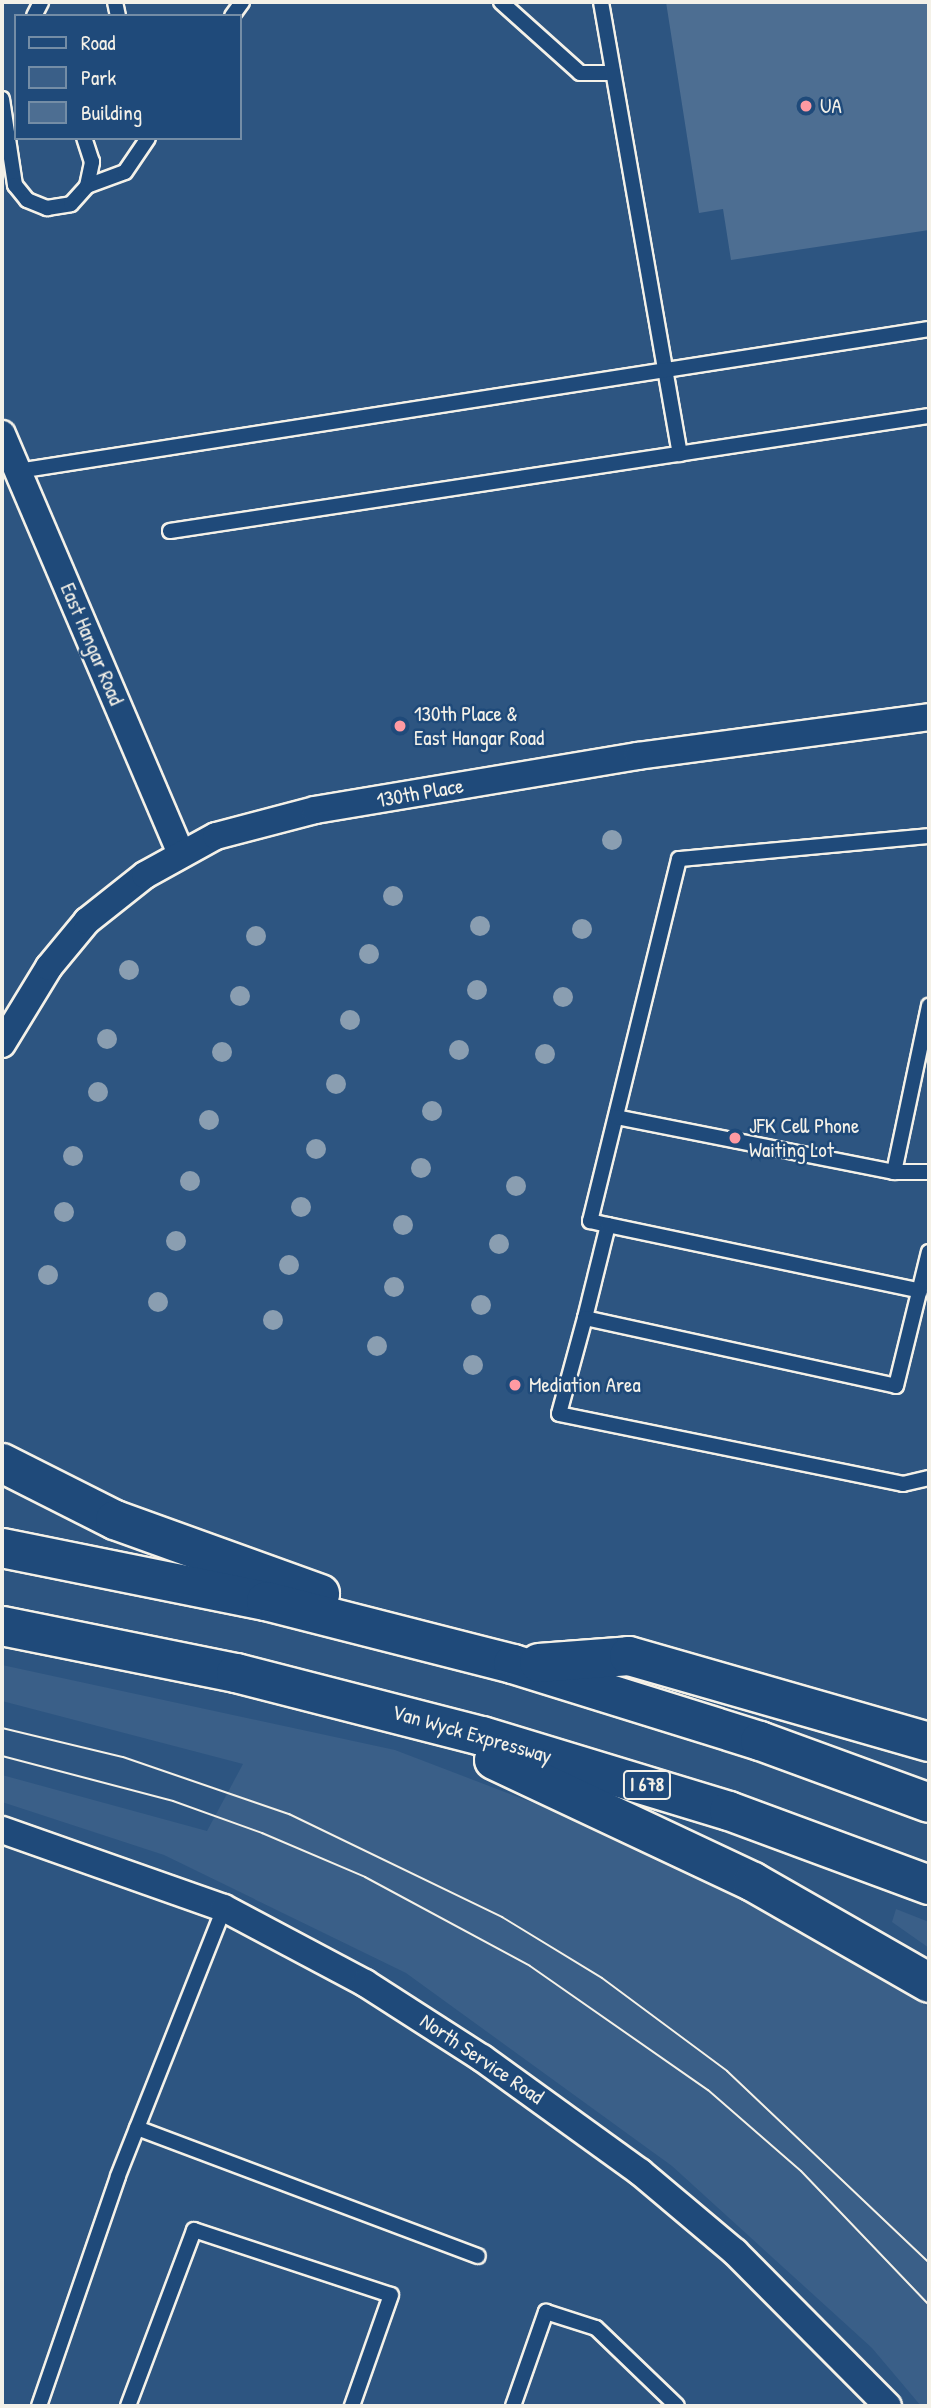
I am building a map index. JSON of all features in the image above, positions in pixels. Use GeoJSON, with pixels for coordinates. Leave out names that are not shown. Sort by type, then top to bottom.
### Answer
{"type":"FeatureCollection","features":[{"type":"Feature","properties":{"kind":"highway"},"geometry":{"type":"LineString","coordinates":[[2,1463],[114,1520],[209,1549],[452,1648]]}},
{"type":"Feature","properties":{"kind":"highway"},"geometry":{"type":"LineString","coordinates":[[2,1548],[229,1593],[513,1664],[748,1737],[929,1803]]}},
{"type":"Feature","properties":{"kind":"highway","name":"Van Wyck Expressway"},"geometry":{"type":"LineString","coordinates":[[2,1626],[360,1703],[668,1791],[929,1885]]}},
{"type":"Feature","properties":{"kind":"highway"},"geometry":{"type":"LineString","coordinates":[[513,1664],[629,1656],[929,1742]]}},
{"type":"Feature","properties":{"kind":"highway"},"geometry":{"type":"LineString","coordinates":[[360,1703],[661,1835],[929,1983]]}},
{"type":"Feature","properties":{"kind":"street","name":"East Hangar Road"},"geometry":{"type":"LineString","coordinates":[[2,434],[181,853]]}},
{"type":"Feature","properties":{"kind":"street","name":"130th Place"},"geometry":{"type":"LineString","coordinates":[[2,1044],[49,967],[87,921],[181,853],[252,824],[315,810],[673,750],[929,717]]}},
{"type":"Feature","properties":{"kind":"street","name":"North Service Road"},"geometry":{"type":"LineString","coordinates":[[2,1830],[224,1908],[365,1983],[569,2118],[735,2252],[888,2406]]}},
{"type":"Feature","properties":{"kind":"lane"},"geometry":{"type":"LineString","coordinates":[[501,2],[580,74],[613,73]]}},
{"type":"Feature","properties":{"kind":"lane"},"geometry":{"type":"LineString","coordinates":[[601,2],[680,454]]}},
{"type":"Feature","properties":{"kind":"lane"},"geometry":{"type":"LineString","coordinates":[[2,99],[15,185],[27,200],[47,208],[71,204],[87,186],[125,172],[146,140]]}},
{"type":"Feature","properties":{"kind":"lane"},"geometry":{"type":"LineString","coordinates":[[85,140],[92,162],[87,186]]}},
{"type":"Feature","properties":{"kind":"lane"},"geometry":{"type":"LineString","coordinates":[[18,471],[666,373],[929,329]]}},
{"type":"Feature","properties":{"kind":"lane"},"geometry":{"type":"LineString","coordinates":[[170,531],[929,416]]}},
{"type":"Feature","properties":{"kind":"lane"},"geometry":{"type":"LineString","coordinates":[[924,1282],[590,1222],[679,859],[929,836]]}},
{"type":"Feature","properties":{"kind":"lane"},"geometry":{"type":"LineString","coordinates":[[894,1172],[929,1006]]}},
{"type":"Feature","properties":{"kind":"lane"},"geometry":{"type":"LineString","coordinates":[[615,1117],[894,1172],[929,1172]]}},
{"type":"Feature","properties":{"kind":"lane"},"geometry":{"type":"LineString","coordinates":[[608,1225],[559,1414],[904,1484],[929,1478]]}},
{"type":"Feature","properties":{"kind":"lane"},"geometry":{"type":"LineString","coordinates":[[585,1318],[896,1386],[924,1282],[929,1252]]}},
{"type":"Feature","properties":{"kind":"lane"},"geometry":{"type":"LineString","coordinates":[[39,2406],[137,2128],[224,1908]]}},
{"type":"Feature","properties":{"kind":"lane"},"geometry":{"type":"LineString","coordinates":[[137,2128],[478,2256]]}},
{"type":"Feature","properties":{"kind":"lane"},"geometry":{"type":"LineString","coordinates":[[128,2406],[194,2230],[391,2295],[352,2406]]}},
{"type":"Feature","properties":{"kind":"lane"},"geometry":{"type":"LineString","coordinates":[[513,2406],[546,2312],[596,2328],[677,2406]]}},
{"type":"Feature","properties":{"kind":"shaded area"},"geometry":{"type":"Polygon","coordinates":[[[2,2],[929,2],[929,2406],[2,2406],[2,2]]]}},
{"type":"Feature","properties":{"kind":"green space"},"geometry":{"type":"Polygon","coordinates":[[[2,1665],[395,1750],[633,1841],[890,1980],[929,2008],[929,2406],[921,2406],[872,2348],[672,2166],[406,1973],[164,1855],[2,1802],[2,1775],[207,1831],[243,1764],[2,1701],[2,1665]]]}},
{"type":"Feature","properties":{"kind":"green space"},"geometry":{"type":"Polygon","coordinates":[[[896,1909],[929,1922],[929,1948],[892,1922],[896,1909]]]}},
{"type":"Feature","properties":{"kind":"building","name":"UA"},"geometry":{"type":"Polygon","coordinates":[[[666,2],[929,2],[929,230],[731,260],[723,209],[699,213],[666,2]]]}},
{"type":"Feature","properties":{"kind":"tram line"},"geometry":{"type":"LineString","coordinates":[[2,1728],[123,1757],[289,1814],[502,1917],[602,1978],[727,2071],[929,2263]]}},
{"type":"Feature","properties":{"kind":"tram line"},"geometry":{"type":"LineString","coordinates":[[2,1756],[173,1801],[262,1833],[365,1877],[530,1966],[708,2090],[801,2171],[929,2305]]}},
{"type":"Feature","properties":{"kind":"place","name":"UA"},"geometry":{"type":"Point","coordinates":[806,106]}},
{"type":"Feature","properties":{"kind":"place","name":"130th Place & East Hangar Road"},"geometry":{"type":"Point","coordinates":[400,726]}},
{"type":"Feature","properties":{"kind":"place","name":"JFK Cell Phone Waiting Lot"},"geometry":{"type":"Point","coordinates":[735,1138]}},
{"type":"Feature","properties":{"kind":"place","name":"Mediation Area"},"geometry":{"type":"Point","coordinates":[515,1385]}}]}
